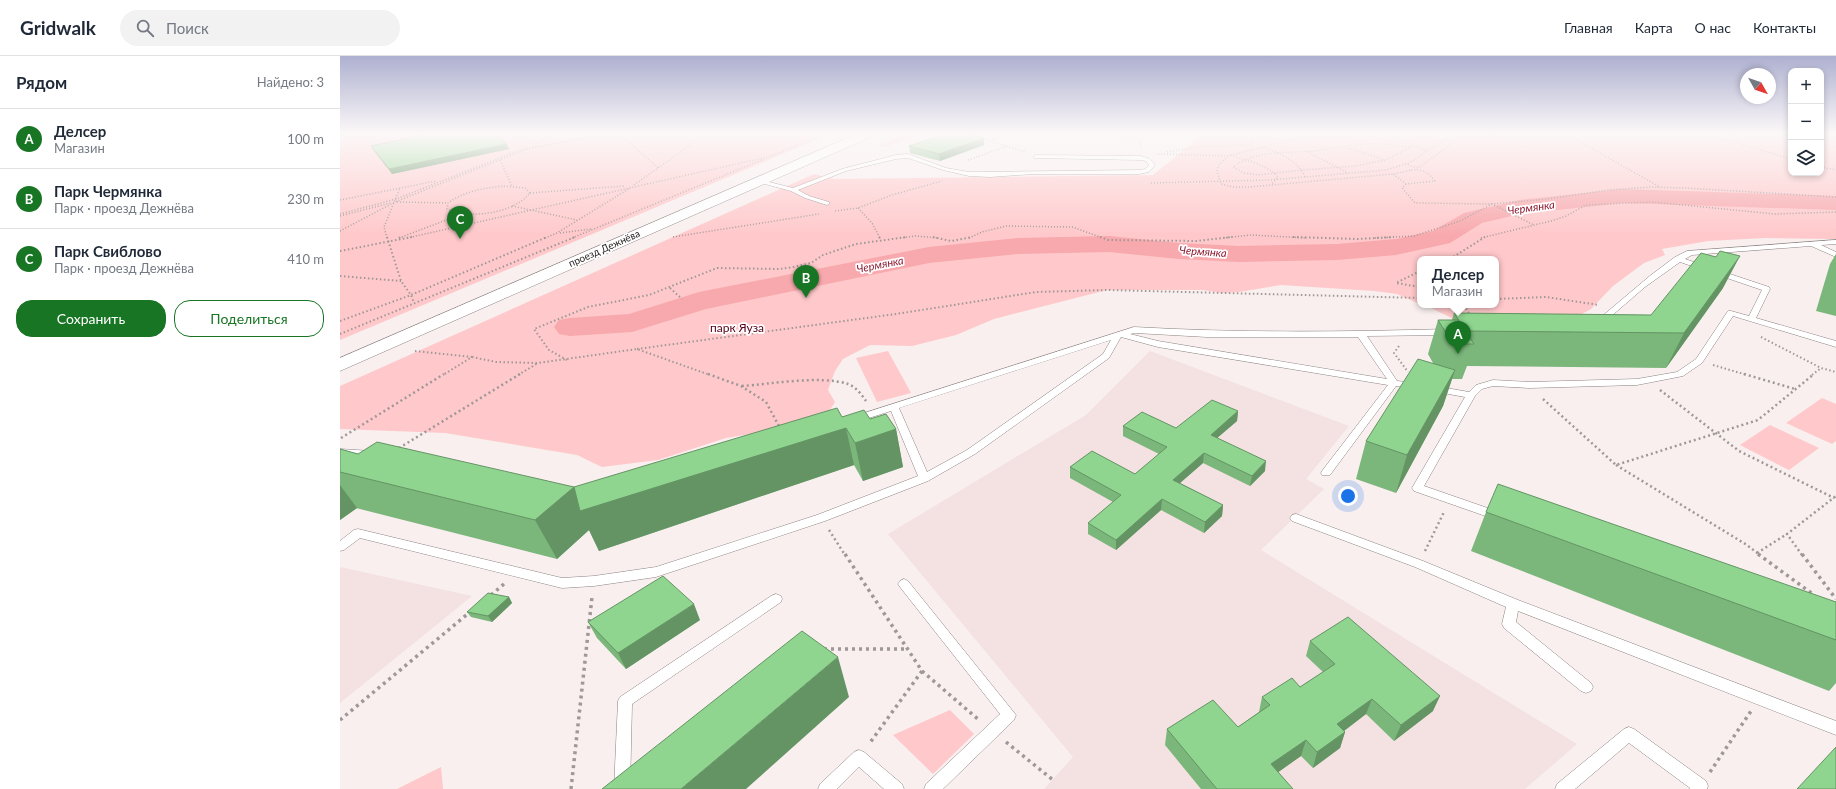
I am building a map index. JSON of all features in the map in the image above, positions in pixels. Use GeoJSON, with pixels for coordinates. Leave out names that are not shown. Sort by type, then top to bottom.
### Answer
{"type":"FeatureCollection","features":[{"type":"Feature","properties":{"kind":"main road","name":"проезд Дежнёва"},"geometry":{"type":"LineString","coordinates":[[340,348],[765,167]]}},
{"type":"Feature","properties":{"kind":"main road","name":"проезд Дежнёва"},"geometry":{"type":"LineString","coordinates":[[340,365],[789,167]]}},
{"type":"Feature","properties":{"kind":"lane"},"geometry":{"type":"LineString","coordinates":[[793,190],[844,170],[855,167]]}},
{"type":"Feature","properties":{"kind":"lane"},"geometry":{"type":"LineString","coordinates":[[940,167],[969,174],[990,175],[1034,172],[1139,172],[1147,170],[1150,167]]}},
{"type":"Feature","properties":{"kind":"lane"},"geometry":{"type":"LineString","coordinates":[[757,181],[793,190],[807,197],[826,203]]}},
{"type":"Feature","properties":{"kind":"lane"},"geometry":{"type":"LineString","coordinates":[[1589,327],[1595,325],[1678,259],[1690,253],[1836,242]]}},
{"type":"Feature","properties":{"kind":"lane"},"geometry":{"type":"LineString","coordinates":[[1812,244],[1836,255]]}},
{"type":"Feature","properties":{"kind":"lane"},"geometry":{"type":"LineString","coordinates":[[1678,259],[1766,289],[1752,318]]}},
{"type":"Feature","properties":{"kind":"lane"},"geometry":{"type":"LineString","coordinates":[[1509,520],[1418,488],[1471,395],[1478,387],[1493,383],[1529,386],[1637,382],[1680,374],[1699,361],[1731,312],[1836,344]]}},
{"type":"Feature","properties":{"kind":"lane"},"geometry":{"type":"LineString","coordinates":[[846,422],[1134,330],[1208,334],[1361,334],[1459,332]]}},
{"type":"Feature","properties":{"kind":"lane"},"geometry":{"type":"LineString","coordinates":[[1119,334],[1158,344],[1471,395]]}},
{"type":"Feature","properties":{"kind":"lane"},"geometry":{"type":"LineString","coordinates":[[340,547],[358,533],[562,583],[594,581],[656,572],[821,518],[924,478],[971,452],[1106,356],[1119,334]]}},
{"type":"Feature","properties":{"kind":"lane"},"geometry":{"type":"LineString","coordinates":[[1361,334],[1394,383]]}},
{"type":"Feature","properties":{"kind":"lane"},"geometry":{"type":"LineString","coordinates":[[1326,473],[1394,383]]}},
{"type":"Feature","properties":{"kind":"lane"},"geometry":{"type":"LineString","coordinates":[[894,407],[924,478]]}},
{"type":"Feature","properties":{"kind":"lane"},"geometry":{"type":"LineString","coordinates":[[340,452],[386,456]]}},
{"type":"Feature","properties":{"kind":"lane"},"geometry":{"type":"LineString","coordinates":[[1296,518],[1419,564],[1513,604],[1759,700],[1836,728]]}},
{"type":"Feature","properties":{"kind":"lane"},"geometry":{"type":"LineString","coordinates":[[904,584],[1008,715],[932,789]]}},
{"type":"Feature","properties":{"kind":"lane"},"geometry":{"type":"LineString","coordinates":[[622,789],[625,701],[776,599]]}},
{"type":"Feature","properties":{"kind":"lane"},"geometry":{"type":"LineString","coordinates":[[1513,604],[1509,624],[1586,687]]}},
{"type":"Feature","properties":{"kind":"lane"},"geometry":{"type":"LineString","coordinates":[[1563,789],[1630,734],[1699,788]]}},
{"type":"Feature","properties":{"kind":"lane"},"geometry":{"type":"LineString","coordinates":[[826,789],[859,757],[896,789]]}},
{"type":"Feature","properties":{"kind":"path"},"geometry":{"type":"LineString","coordinates":[[340,215],[396,199],[475,167]]}},
{"type":"Feature","properties":{"kind":"path"},"geometry":{"type":"LineString","coordinates":[[340,231],[395,202],[482,167]]}},
{"type":"Feature","properties":{"kind":"path"},"geometry":{"type":"LineString","coordinates":[[503,167],[512,186]]}},
{"type":"Feature","properties":{"kind":"path"},"geometry":{"type":"LineString","coordinates":[[340,251],[390,242],[719,167]]}},
{"type":"Feature","properties":{"kind":"path"},"geometry":{"type":"LineString","coordinates":[[340,334],[744,167]]}},
{"type":"Feature","properties":{"kind":"path"},"geometry":{"type":"LineString","coordinates":[[945,169],[950,167]]}},
{"type":"Feature","properties":{"kind":"path"},"geometry":{"type":"LineString","coordinates":[[1217,167],[1221,184],[1233,187],[1270,186],[1393,174],[1418,168],[1430,173],[1435,181],[1406,184],[1402,188],[1416,203],[1492,204],[1548,199],[1608,190],[1661,187],[1836,197]]}},
{"type":"Feature","properties":{"kind":"path"},"geometry":{"type":"LineString","coordinates":[[1233,167],[1237,171],[1258,175],[1345,167]]}},
{"type":"Feature","properties":{"kind":"path"},"geometry":{"type":"LineString","coordinates":[[1260,167],[1276,174]]}},
{"type":"Feature","properties":{"kind":"path"},"geometry":{"type":"LineString","coordinates":[[1300,167],[1304,170],[1305,177]]}},
{"type":"Feature","properties":{"kind":"path"},"geometry":{"type":"LineString","coordinates":[[1147,184],[1277,179],[1386,170],[1395,167]]}},
{"type":"Feature","properties":{"kind":"path"},"geometry":{"type":"LineString","coordinates":[[1626,167],[1661,187]]}},
{"type":"Feature","properties":{"kind":"path"},"geometry":{"type":"LineString","coordinates":[[340,320],[411,295],[557,233],[633,186],[658,168]]}},
{"type":"Feature","properties":{"kind":"path"},"geometry":{"type":"LineString","coordinates":[[1339,168],[1348,173]]}},
{"type":"Feature","properties":{"kind":"path"},"geometry":{"type":"LineString","coordinates":[[1824,168],[1836,170]]}},
{"type":"Feature","properties":{"kind":"path"},"geometry":{"type":"LineString","coordinates":[[1386,170],[1406,184]]}},
{"type":"Feature","properties":{"kind":"path"},"geometry":{"type":"LineString","coordinates":[[1276,174],[1278,177],[1277,179]]}},
{"type":"Feature","properties":{"kind":"path"},"geometry":{"type":"LineString","coordinates":[[340,200],[454,178]]}},
{"type":"Feature","properties":{"kind":"path"},"geometry":{"type":"LineString","coordinates":[[1270,186],[1277,179]]}},
{"type":"Feature","properties":{"kind":"path"},"geometry":{"type":"LineString","coordinates":[[829,212],[858,208],[892,195],[940,182],[948,182]]}},
{"type":"Feature","properties":{"kind":"path"},"geometry":{"type":"LineString","coordinates":[[340,215],[395,202],[448,203],[458,196],[475,190],[494,187],[512,186],[525,188],[530,193]]}},
{"type":"Feature","properties":{"kind":"path"},"geometry":{"type":"LineString","coordinates":[[448,203],[446,209],[450,212],[463,214],[487,212],[512,206],[525,199],[530,193],[633,186]]}},
{"type":"Feature","properties":{"kind":"path"},"geometry":{"type":"LineString","coordinates":[[400,188],[384,227],[401,280],[411,295],[414,303]]}},
{"type":"Feature","properties":{"kind":"path"},"geometry":{"type":"LineString","coordinates":[[1454,256],[1481,238],[1566,216],[1586,205],[1652,202],[1775,214],[1836,212]]}},
{"type":"Feature","properties":{"kind":"path"},"geometry":{"type":"LineString","coordinates":[[1492,204],[1534,225]]}},
{"type":"Feature","properties":{"kind":"path"},"geometry":{"type":"LineString","coordinates":[[567,360],[549,350],[534,329],[588,307],[649,295],[717,268],[780,269],[793,267],[811,263],[823,255],[851,246],[881,240],[928,236],[951,241],[970,238],[982,232],[1006,226],[1072,227],[1108,240],[1196,242],[1251,235],[1358,239],[1414,236],[1460,221],[1492,204]]}},
{"type":"Feature","properties":{"kind":"path"},"geometry":{"type":"LineString","coordinates":[[512,206],[578,220]]}},
{"type":"Feature","properties":{"kind":"path"},"geometry":{"type":"LineString","coordinates":[[858,208],[872,223],[881,240]]}},
{"type":"Feature","properties":{"kind":"path"},"geometry":{"type":"LineString","coordinates":[[390,242],[463,214]]}},
{"type":"Feature","properties":{"kind":"path"},"geometry":{"type":"LineString","coordinates":[[668,238],[792,216],[821,214]]}},
{"type":"Feature","properties":{"kind":"path"},"geometry":{"type":"LineString","coordinates":[[557,233],[596,228]]}},
{"type":"Feature","properties":{"kind":"path"},"geometry":{"type":"LineString","coordinates":[[1417,273],[1396,283],[1417,286]]}},
{"type":"Feature","properties":{"kind":"path"},"geometry":{"type":"LineString","coordinates":[[340,276],[401,280]]}},
{"type":"Feature","properties":{"kind":"path"},"geometry":{"type":"LineString","coordinates":[[669,287],[682,299]]}},
{"type":"Feature","properties":{"kind":"path"},"geometry":{"type":"LineString","coordinates":[[408,350],[472,357],[496,362],[567,360],[637,349],[896,314],[1036,292],[1115,290],[1417,298]]}},
{"type":"Feature","properties":{"kind":"path"},"geometry":{"type":"LineString","coordinates":[[1499,299],[1546,297],[1616,308]]}},
{"type":"Feature","properties":{"kind":"path"},"geometry":{"type":"LineString","coordinates":[[1760,336],[1821,368],[1836,372]]}},
{"type":"Feature","properties":{"kind":"path"},"geometry":{"type":"LineString","coordinates":[[637,349],[741,386],[766,402],[784,435]]}},
{"type":"Feature","properties":{"kind":"path"},"geometry":{"type":"LineString","coordinates":[[340,439],[472,357]]}},
{"type":"Feature","properties":{"kind":"path"},"geometry":{"type":"LineString","coordinates":[[1699,361],[1795,389]]}},
{"type":"Feature","properties":{"kind":"path"},"geometry":{"type":"LineString","coordinates":[[386,456],[538,362]]}},
{"type":"Feature","properties":{"kind":"path"},"geometry":{"type":"LineString","coordinates":[[1616,465],[1758,420],[1821,368]]}},
{"type":"Feature","properties":{"kind":"path"},"geometry":{"type":"LineString","coordinates":[[741,386],[822,380],[850,384],[859,391],[874,413]]}},
{"type":"Feature","properties":{"kind":"path"},"geometry":{"type":"LineString","coordinates":[[1647,380],[1739,451],[1835,497],[1787,534],[1757,553]]}},
{"type":"Feature","properties":{"kind":"path"},"geometry":{"type":"LineString","coordinates":[[1529,386],[1616,465],[1757,553],[1818,598]]}},
{"type":"Feature","properties":{"kind":"path"},"geometry":{"type":"LineString","coordinates":[[1419,564],[1450,499]]}},
{"type":"Feature","properties":{"kind":"path"},"geometry":{"type":"LineString","coordinates":[[821,518],[922,671],[1052,780]]}},
{"type":"Feature","properties":{"kind":"path"},"geometry":{"type":"LineString","coordinates":[[1787,534],[1836,599]]}},
{"type":"Feature","properties":{"kind":"path"},"geometry":{"type":"LineString","coordinates":[[487,598],[518,572]]}},
{"type":"Feature","properties":{"kind":"path"},"geometry":{"type":"LineString","coordinates":[[571,789],[594,581]]}},
{"type":"Feature","properties":{"kind":"path"},"geometry":{"type":"LineString","coordinates":[[340,720],[475,608]]}},
{"type":"Feature","properties":{"kind":"path"},"geometry":{"type":"LineString","coordinates":[[821,649],[907,649]]}},
{"type":"Feature","properties":{"kind":"path"},"geometry":{"type":"LineString","coordinates":[[859,757],[922,671]]}},
{"type":"Feature","properties":{"kind":"path"},"geometry":{"type":"LineString","coordinates":[[1699,788],[1759,700]]}},
{"type":"Feature","properties":{"kind":"shaded area"},"geometry":{"type":"Polygon","coordinates":[[[1150,351],[1349,426],[1306,479],[1324,489],[1261,550],[1577,744],[1525,789],[1044,789],[1073,757],[888,534],[1086,415],[1150,351]]]}},
{"type":"Feature","properties":{"kind":"shaded area"},"geometry":{"type":"Polygon","coordinates":[[[340,567],[472,596],[340,703],[340,567]]]}},
{"type":"Feature","properties":{"kind":"green space"},"geometry":{"type":"Polygon","coordinates":[[[340,167],[752,167],[340,340],[340,167]]]}},
{"type":"Feature","properties":{"kind":"green space","name":"парк Яуза"},"geometry":{"type":"Polygon","coordinates":[[[1163,167],[1788,167],[1788,176],[1824,176],[1824,167],[1836,167],[1836,239],[1765,238],[1708,241],[1662,249],[1665,255],[1644,263],[1613,286],[1591,309],[1569,321],[1466,325],[1431,308],[1499,308],[1499,256],[1417,256],[1417,303],[1397,294],[1374,291],[1281,285],[1239,292],[1222,293],[1203,290],[1107,290],[994,319],[956,335],[912,346],[870,345],[843,359],[835,371],[828,390],[835,402],[826,416],[800,426],[726,438],[658,460],[602,467],[577,455],[445,433],[340,429],[340,386],[814,174],[834,179],[1153,175],[1163,167]]]}},
{"type":"Feature","properties":{"kind":"green space"},"geometry":{"type":"Polygon","coordinates":[[[888,351],[911,393],[877,402],[856,358],[888,351]]]}},
{"type":"Feature","properties":{"kind":"green space"},"geometry":{"type":"Polygon","coordinates":[[[1822,398],[1836,404],[1836,441],[1832,444],[1786,423],[1822,398]]]}},
{"type":"Feature","properties":{"kind":"green space"},"geometry":{"type":"Polygon","coordinates":[[[1770,425],[1819,448],[1789,470],[1740,445],[1770,425]]]}},
{"type":"Feature","properties":{"kind":"green space"},"geometry":{"type":"Polygon","coordinates":[[[950,710],[974,734],[933,774],[893,735],[950,710]]]}},
{"type":"Feature","properties":{"kind":"green space"},"geometry":{"type":"Polygon","coordinates":[[[441,767],[443,789],[397,789],[441,767]]]}},
{"type":"Feature","properties":{"kind":"building"},"geometry":{"type":"Polygon","coordinates":[[[1720,251],[1740,256],[1684,333],[1466,331],[1454,313],[1651,315],[1701,253],[1716,257],[1720,251]]]}},
{"type":"Feature","properties":{"kind":"building"},"geometry":{"type":"Polygon","coordinates":[[[1438,320],[1458,320],[1474,344],[1453,344],[1438,320]]]}},
{"type":"Feature","properties":{"kind":"building"},"geometry":{"type":"Polygon","coordinates":[[[1418,359],[1455,370],[1407,455],[1366,441],[1418,359]]]}},
{"type":"Feature","properties":{"kind":"building"},"geometry":{"type":"Polygon","coordinates":[[[1212,400],[1238,411],[1211,435],[1266,461],[1252,476],[1204,453],[1173,480],[1223,505],[1205,522],[1162,499],[1116,540],[1088,523],[1121,495],[1070,467],[1092,451],[1135,474],[1167,447],[1123,426],[1142,412],[1176,428],[1212,400]]]}},
{"type":"Feature","properties":{"kind":"building"},"geometry":{"type":"Polygon","coordinates":[[[837,408],[842,417],[864,410],[870,419],[886,414],[896,429],[855,443],[846,428],[580,511],[574,487],[837,408]]]}},
{"type":"Feature","properties":{"kind":"building"},"geometry":{"type":"Polygon","coordinates":[[[377,442],[574,487],[535,520],[340,472],[340,449],[358,454],[377,442]]]}},
{"type":"Feature","properties":{"kind":"building"},"geometry":{"type":"Polygon","coordinates":[[[1498,484],[1836,602],[1836,640],[1486,512],[1498,484]]]}},
{"type":"Feature","properties":{"kind":"building"},"geometry":{"type":"Polygon","coordinates":[[[663,576],[694,604],[618,653],[588,622],[663,576]]]}},
{"type":"Feature","properties":{"kind":"building"},"geometry":{"type":"Polygon","coordinates":[[[488,593],[509,597],[488,616],[467,612],[488,593]]]}},
{"type":"Feature","properties":{"kind":"building"},"geometry":{"type":"Polygon","coordinates":[[[1348,617],[1440,696],[1401,725],[1372,699],[1337,724],[1345,732],[1317,752],[1306,740],[1271,764],[1293,789],[1217,789],[1167,729],[1213,700],[1238,727],[1270,705],[1262,697],[1292,678],[1300,687],[1335,664],[1310,641],[1348,617]]]}},
{"type":"Feature","properties":{"kind":"building"},"geometry":{"type":"Polygon","coordinates":[[[802,631],[838,657],[681,789],[602,789],[802,631]]]}},
{"type":"Feature","properties":{"kind":"building"},"geometry":{"type":"Polygon","coordinates":[[[1836,747],[1836,789],[1797,789],[1836,747]]]}},
{"type":"Feature","properties":{"kind":"waterway","name":"Чермянка"},"geometry":{"type":"LineString","coordinates":[[570,327],[632,323],[699,301],[929,255],[1018,246],[1109,244],[1179,251],[1239,254],[1337,252],[1396,247],[1441,237],[1473,218],[1520,207],[1623,196],[1836,203]]}},
{"type":"Feature","properties":{"kind":"place","name":"Парк Свиблово"},"geometry":{"type":"Point","coordinates":[460,239]}},
{"type":"Feature","properties":{"kind":"place","name":"Парк Чермянка"},"geometry":{"type":"Point","coordinates":[806,298]}},
{"type":"Feature","properties":{"kind":"place","name":"Делсер"},"geometry":{"type":"Point","coordinates":[1458,354]}}]}
